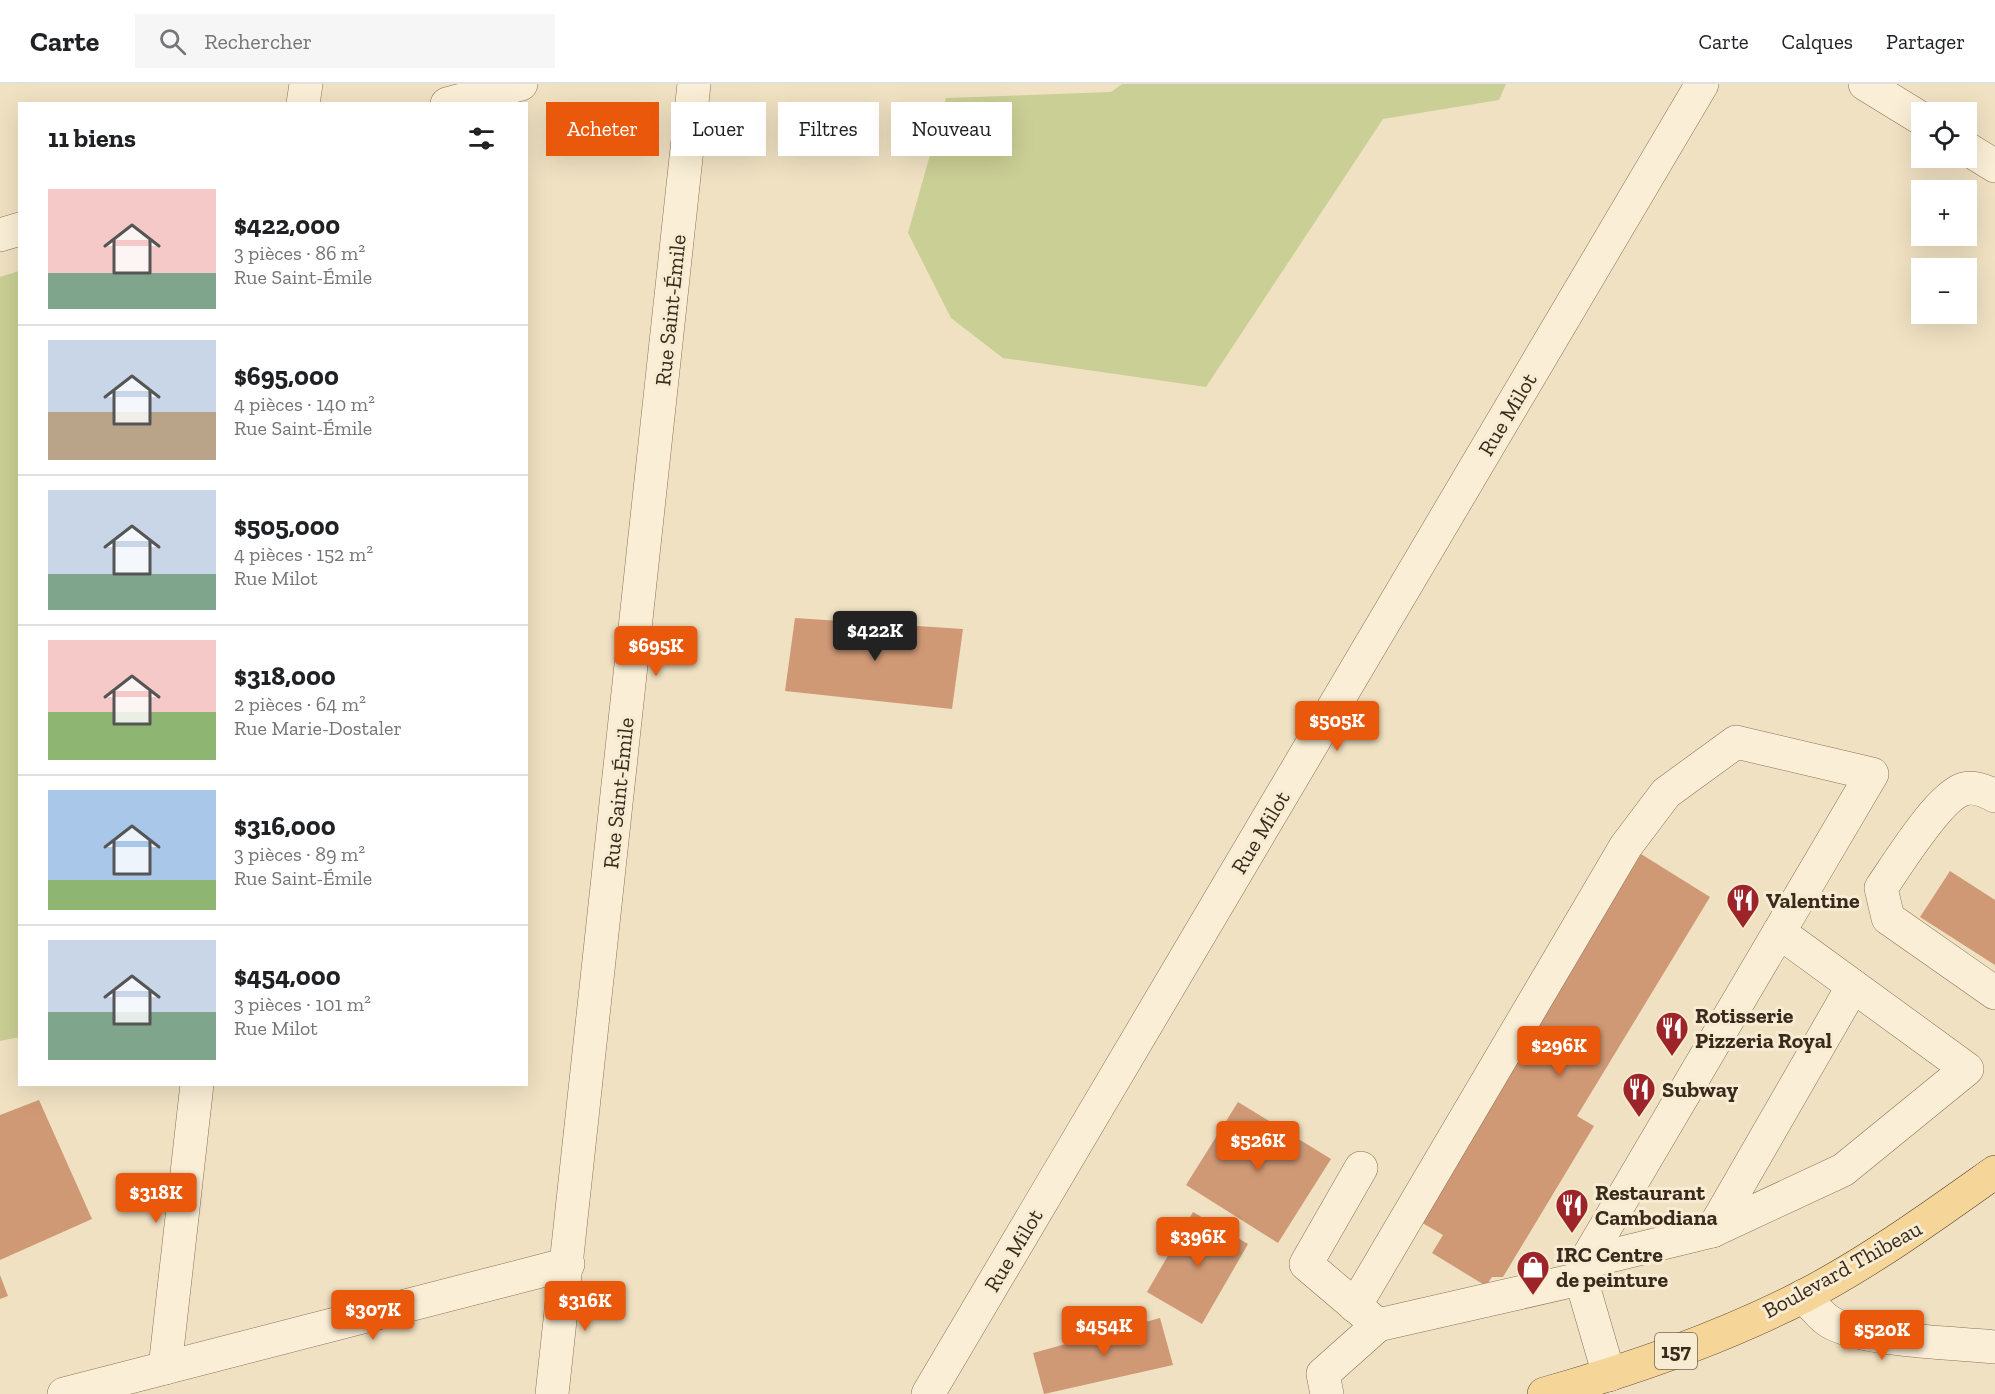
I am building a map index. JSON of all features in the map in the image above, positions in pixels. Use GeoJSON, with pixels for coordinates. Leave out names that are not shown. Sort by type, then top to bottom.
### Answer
{"type":"FeatureCollection","features":[{"type":"Feature","properties":{"kind":"main road","name":"Boulevard Thibeau"},"geometry":{"type":"LineString","coordinates":[[1544,1394],[1609,1375],[1690,1346],[1803,1296],[1906,1235],[1995,1172]]}},
{"type":"Feature","properties":{"kind":"street"},"geometry":{"type":"LineString","coordinates":[[303,102],[306,84]]}},
{"type":"Feature","properties":{"kind":"street"},"geometry":{"type":"LineString","coordinates":[[454,102],[521,84]]}},
{"type":"Feature","properties":{"kind":"street","name":"Rue Saint-Émile"},"geometry":{"type":"LineString","coordinates":[[552,1394],[568,1264],[694,84]]}},
{"type":"Feature","properties":{"kind":"street","name":"Rue Milot"},"geometry":{"type":"LineString","coordinates":[[928,1394],[1702,84]]}},
{"type":"Feature","properties":{"kind":"street"},"geometry":{"type":"LineString","coordinates":[[1865,84],[1911,112]]}},
{"type":"Feature","properties":{"kind":"street"},"geometry":{"type":"LineString","coordinates":[[1977,155],[1995,166]]}},
{"type":"Feature","properties":{"kind":"street"},"geometry":{"type":"LineString","coordinates":[[0,235],[18,230]]}},
{"type":"Feature","properties":{"kind":"street"},"geometry":{"type":"LineString","coordinates":[[1328,1394],[1323,1374],[1366,1315],[1626,846],[1666,793],[1736,742],[1872,774],[1584,1270],[1584,1289],[1609,1375]]}},
{"type":"Feature","properties":{"kind":"street"},"geometry":{"type":"LineString","coordinates":[[1995,796],[1984,789],[1964,789],[1944,801],[1881,888],[1888,918],[1995,993]]}},
{"type":"Feature","properties":{"kind":"street"},"geometry":{"type":"LineString","coordinates":[[1366,1315],[1584,1270],[1712,1231],[1843,1170],[1967,1069],[1779,932]]}},
{"type":"Feature","properties":{"kind":"street"},"geometry":{"type":"LineString","coordinates":[[1712,1231],[1852,986]]}},
{"type":"Feature","properties":{"kind":"street"},"geometry":{"type":"LineString","coordinates":[[165,1368],[197,1086]]}},
{"type":"Feature","properties":{"kind":"street"},"geometry":{"type":"LineString","coordinates":[[1361,1168],[1306,1264],[1366,1315]]}},
{"type":"Feature","properties":{"kind":"street"},"geometry":{"type":"LineString","coordinates":[[64,1394],[568,1264]]}},
{"type":"Feature","properties":{"kind":"street"},"geometry":{"type":"LineString","coordinates":[[1803,1296],[1829,1321],[1850,1330],[1872,1335],[1995,1347]]}},
{"type":"Feature","properties":{"kind":"green space"},"geometry":{"type":"Polygon","coordinates":[[[1122,84],[1506,84],[1499,100],[1383,119],[1206,387],[1003,358],[951,318],[908,233],[930,156],[1012,156],[1012,102],[945,102],[946,98],[1111,92],[1122,84]]]}},
{"type":"Feature","properties":{"kind":"green space"},"geometry":{"type":"Polygon","coordinates":[[[18,271],[18,1037],[0,1041],[0,277],[18,271]]]}},
{"type":"Feature","properties":{"kind":"building"},"geometry":{"type":"Polygon","coordinates":[[[795,618],[963,629],[952,709],[785,691],[795,618]]]}},
{"type":"Feature","properties":{"kind":"building"},"geometry":{"type":"Polygon","coordinates":[[[1641,854],[1710,897],[1577,1116],[1594,1126],[1503,1277],[1492,1277],[1486,1286],[1432,1253],[1443,1235],[1419,1221],[1641,854]]]}},
{"type":"Feature","properties":{"kind":"building"},"geometry":{"type":"Polygon","coordinates":[[[1950,871],[1995,900],[1995,965],[1920,917],[1950,871]]]}},
{"type":"Feature","properties":{"kind":"building"},"geometry":{"type":"Polygon","coordinates":[[[39,1100],[92,1219],[0,1260],[0,1115],[39,1100]]]}},
{"type":"Feature","properties":{"kind":"building"},"geometry":{"type":"Polygon","coordinates":[[[1238,1102],[1331,1159],[1278,1243],[1186,1185],[1238,1102]]]}},
{"type":"Feature","properties":{"kind":"building"},"geometry":{"type":"Polygon","coordinates":[[[1193,1212],[1248,1244],[1202,1324],[1147,1292],[1193,1212]]]}},
{"type":"Feature","properties":{"kind":"building"},"geometry":{"type":"Polygon","coordinates":[[[0,1275],[8,1296],[0,1299],[0,1275]]]}},
{"type":"Feature","properties":{"kind":"building"},"geometry":{"type":"Polygon","coordinates":[[[1160,1318],[1173,1365],[1044,1394],[1033,1353],[1160,1318]]]}},
{"type":"Feature","properties":{"kind":"place","name":"Valentine"},"geometry":{"type":"Point","coordinates":[1743,929]}},
{"type":"Feature","properties":{"kind":"place","name":"Rotisserie Pizzeria Royal"},"geometry":{"type":"Point","coordinates":[1672,1057]}},
{"type":"Feature","properties":{"kind":"place","name":"Subway"},"geometry":{"type":"Point","coordinates":[1639,1118]}},
{"type":"Feature","properties":{"kind":"place","name":"Restaurant Cambodiana"},"geometry":{"type":"Point","coordinates":[1572,1234]}},
{"type":"Feature","properties":{"kind":"place","name":"IRC Centre de peinture"},"geometry":{"type":"Point","coordinates":[1533,1296]}}]}
